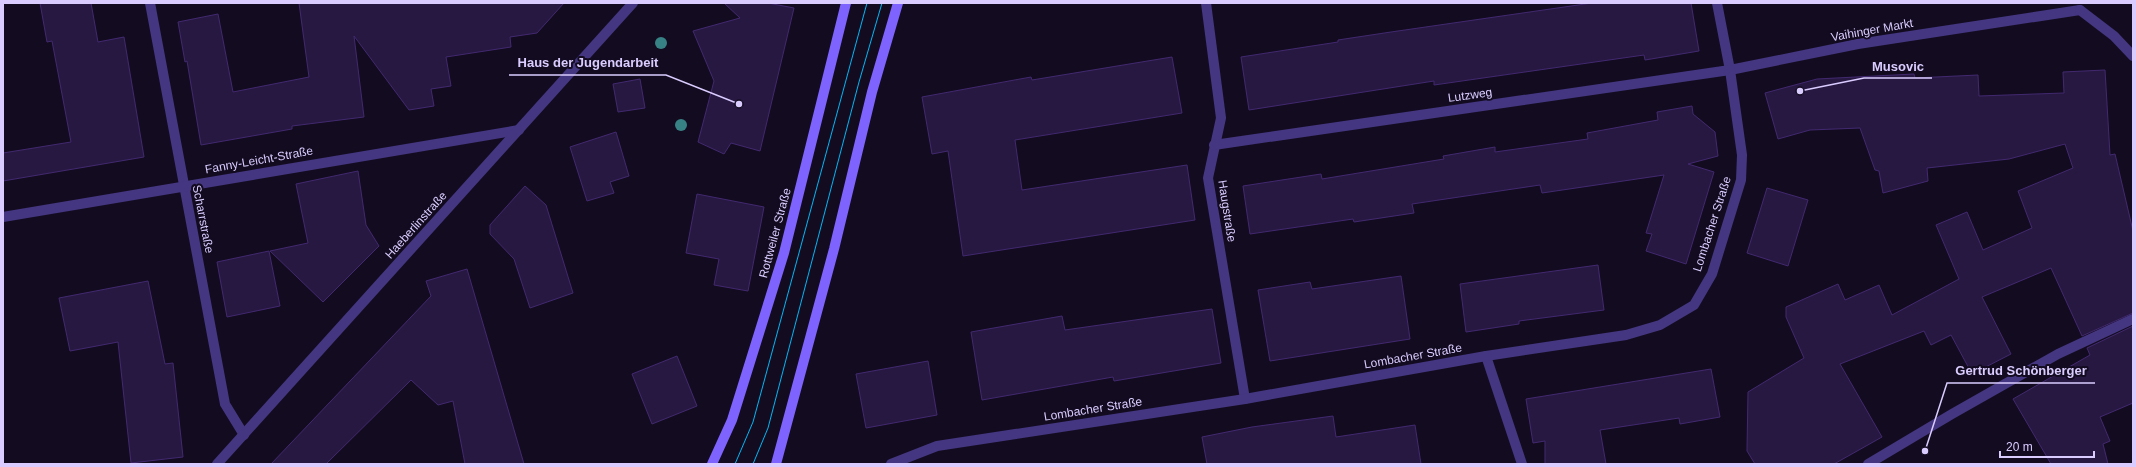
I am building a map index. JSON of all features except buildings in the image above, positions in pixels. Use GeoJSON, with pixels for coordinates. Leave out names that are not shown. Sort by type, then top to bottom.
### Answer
{"type":"FeatureCollection","features":[{"type":"Feature","properties":{"kind":"main road","name":"Rottweiler Straße"},"geometry":{"type":"LineString","coordinates":[[712,464],[732,420],[784,253],[846,3]]}},
{"type":"Feature","properties":{"kind":"main road"},"geometry":{"type":"LineString","coordinates":[[776,464],[834,249],[872,92],[898,3]]}},
{"type":"Feature","properties":{"kind":"street","name":"Scharrstraße"},"geometry":{"type":"LineString","coordinates":[[150,3],[183,186],[225,404],[244,435]]}},
{"type":"Feature","properties":{"kind":"street","name":"Haeberlinstraße"},"geometry":{"type":"LineString","coordinates":[[217,464],[633,3]]}},
{"type":"Feature","properties":{"kind":"street","name":"Haugstraße"},"geometry":{"type":"LineString","coordinates":[[1206,3],[1221,118],[1208,178],[1245,399]]}},
{"type":"Feature","properties":{"kind":"street"},"geometry":{"type":"LineString","coordinates":[[1717,3],[1730,70]]}},
{"type":"Feature","properties":{"kind":"street"},"geometry":{"type":"LineString","coordinates":[[2079,6],[2114,36],[2133,56]]}},
{"type":"Feature","properties":{"kind":"street","name":"Vaihinger Markt"},"geometry":{"type":"LineString","coordinates":[[1730,70],[1858,44],[2079,6]]}},
{"type":"Feature","properties":{"kind":"street","name":"Lutzweg"},"geometry":{"type":"LineString","coordinates":[[1214,145],[1730,70]]}},
{"type":"Feature","properties":{"kind":"street","name":"Lombacher Straße"},"geometry":{"type":"LineString","coordinates":[[891,464],[937,446],[1245,399],[1486,356],[1626,335],[1660,325],[1694,305],[1712,274],[1741,180],[1742,154],[1730,70]]}},
{"type":"Feature","properties":{"kind":"street","name":"Fanny-Leicht-Straße"},"geometry":{"type":"LineString","coordinates":[[3,217],[520,130]]}},
{"type":"Feature","properties":{"kind":"street"},"geometry":{"type":"LineString","coordinates":[[1868,464],[2058,354],[2133,319]]}},
{"type":"Feature","properties":{"kind":"street"},"geometry":{"type":"LineString","coordinates":[[1486,356],[1522,464]]}},
{"type":"Feature","properties":{"kind":"tram line"},"geometry":{"type":"LineString","coordinates":[[735,464],[753,422],[867,3]]}},
{"type":"Feature","properties":{"kind":"tram line"},"geometry":{"type":"LineString","coordinates":[[753,464],[768,428],[859,82],[882,3]]}},
{"type":"Feature","properties":{"kind":"place","name":"Musovic"},"geometry":{"type":"Point","coordinates":[1800,91]}},
{"type":"Feature","properties":{"kind":"place","name":"Haus der Jugendarbeit"},"geometry":{"type":"Point","coordinates":[739,104]}},
{"type":"Feature","properties":{"kind":"place","name":"Gertrud Schönberger"},"geometry":{"type":"Point","coordinates":[1925,451]}}]}
